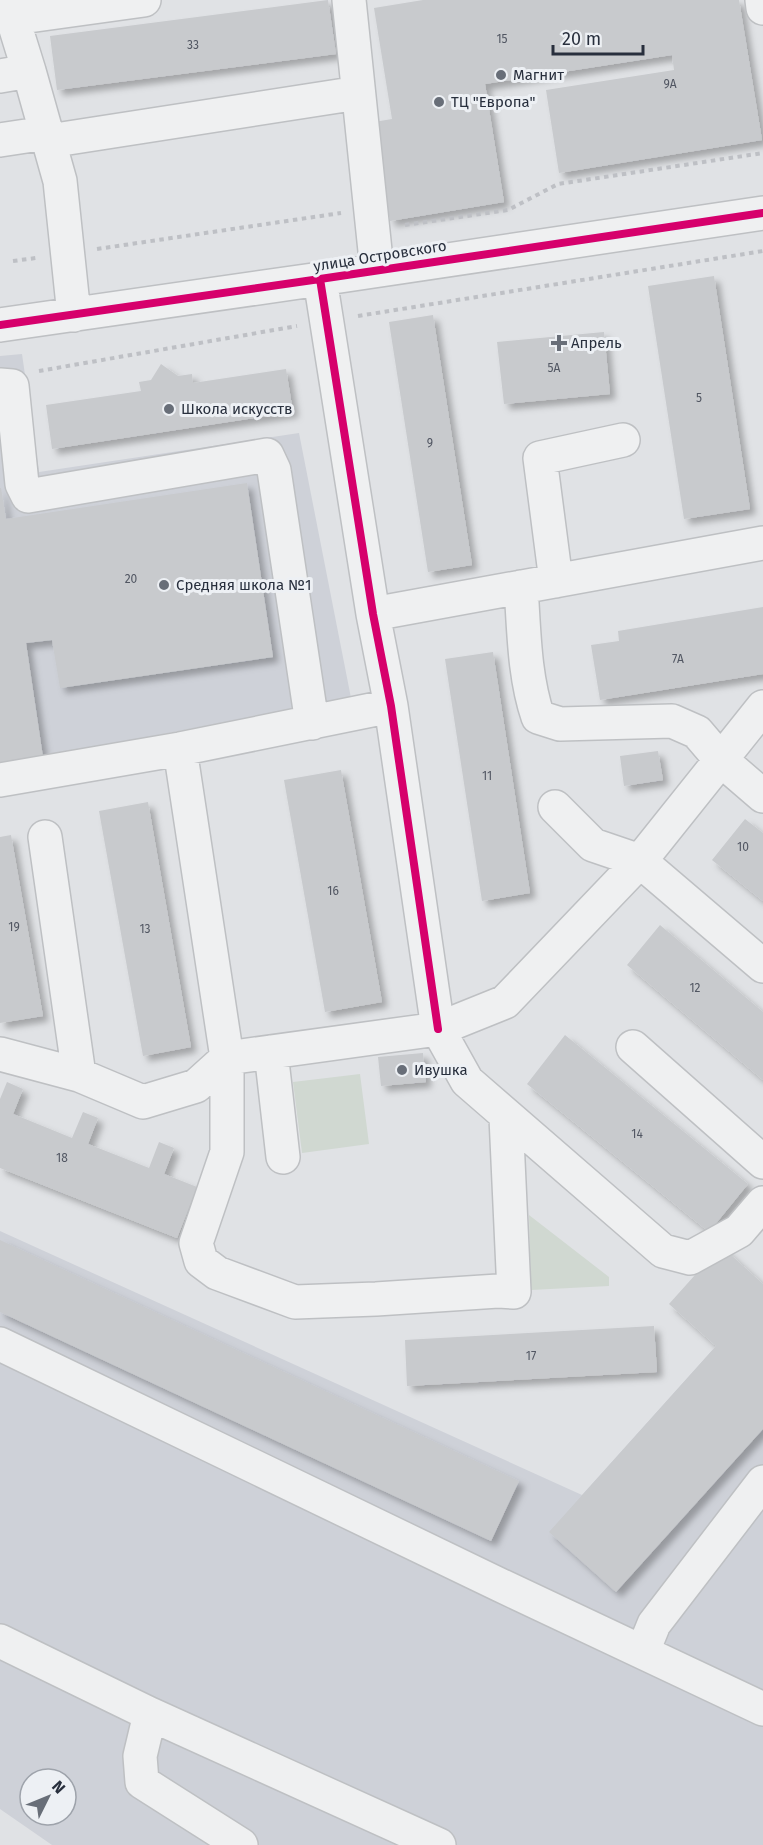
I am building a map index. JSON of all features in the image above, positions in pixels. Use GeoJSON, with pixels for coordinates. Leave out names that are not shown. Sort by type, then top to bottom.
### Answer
{"type":"FeatureCollection","features":[{"type":"Feature","properties":{"kind":"street"},"geometry":{"type":"LineString","coordinates":[[74,315],[60,181],[48,137],[15,73],[10,9],[144,0]]}},
{"type":"Feature","properties":{"kind":"street"},"geometry":{"type":"LineString","coordinates":[[349,0],[377,270]]}},
{"type":"Feature","properties":{"kind":"street"},"geometry":{"type":"LineString","coordinates":[[762,0],[763,8]]}},
{"type":"Feature","properties":{"kind":"street"},"geometry":{"type":"LineString","coordinates":[[0,140],[48,137],[358,93]]}},
{"type":"Feature","properties":{"kind":"street","name":"улица Островского"},"geometry":{"type":"LineString","coordinates":[[0,325],[763,213]]}},
{"type":"Feature","properties":{"kind":"street"},"geometry":{"type":"LineString","coordinates":[[320,279],[373,614],[391,706],[438,1029],[467,1081],[663,1251],[690,1258],[739,1231],[763,1203]]}},
{"type":"Feature","properties":{"kind":"street"},"geometry":{"type":"LineString","coordinates":[[0,385],[12,386],[22,484],[28,496],[267,455],[274,470],[312,723]]}},
{"type":"Feature","properties":{"kind":"street"},"geometry":{"type":"LineString","coordinates":[[556,581],[540,458],[623,440]]}},
{"type":"Feature","properties":{"kind":"street"},"geometry":{"type":"LineString","coordinates":[[373,614],[763,543]]}},
{"type":"Feature","properties":{"kind":"street"},"geometry":{"type":"LineString","coordinates":[[521,587],[524,638],[532,697],[538,717],[560,724],[672,721],[697,732],[720,759],[763,796]]}},
{"type":"Feature","properties":{"kind":"street"},"geometry":{"type":"LineString","coordinates":[[0,780],[180,749],[391,706]]}},
{"type":"Feature","properties":{"kind":"street"},"geometry":{"type":"LineString","coordinates":[[0,1054],[79,1075],[143,1102],[196,1086],[227,1058],[438,1029],[505,1002],[639,861],[763,707]]}},
{"type":"Feature","properties":{"kind":"street"},"geometry":{"type":"LineString","coordinates":[[180,749],[227,1058],[227,1152],[195,1243],[201,1262],[217,1273],[295,1302],[514,1292],[506,1117]]}},
{"type":"Feature","properties":{"kind":"street"},"geometry":{"type":"LineString","coordinates":[[555,807],[593,845],[639,861],[763,966]]}},
{"type":"Feature","properties":{"kind":"street"},"geometry":{"type":"LineString","coordinates":[[45,837],[79,1075]]}},
{"type":"Feature","properties":{"kind":"street"},"geometry":{"type":"LineString","coordinates":[[633,1047],[763,1162]]}},
{"type":"Feature","properties":{"kind":"street"},"geometry":{"type":"LineString","coordinates":[[271,1052],[283,1157]]}},
{"type":"Feature","properties":{"kind":"street"},"geometry":{"type":"LineString","coordinates":[[0,1344],[763,1709]]}},
{"type":"Feature","properties":{"kind":"street"},"geometry":{"type":"LineString","coordinates":[[643,1651],[654,1624],[761,1492]]}},
{"type":"Feature","properties":{"kind":"street"},"geometry":{"type":"LineString","coordinates":[[0,1641],[150,1714],[439,1845]]}},
{"type":"Feature","properties":{"kind":"street"},"geometry":{"type":"LineString","coordinates":[[150,1714],[140,1756],[142,1782],[241,1845]]}},
{"type":"Feature","properties":{"kind":"path"},"geometry":{"type":"LineString","coordinates":[[30,372],[473,296],[763,251]]}},
{"type":"Feature","properties":{"kind":"shaded area","name":"Средняя школа №1"},"geometry":{"type":"Polygon","coordinates":[[[22,354],[39,472],[299,433],[351,698],[43,757],[0,763],[0,356],[22,354]]]}},
{"type":"Feature","properties":{"kind":"shaded area"},"geometry":{"type":"Polygon","coordinates":[[[360,1074],[369,1144],[302,1153],[293,1082],[360,1074]]]}},
{"type":"Feature","properties":{"kind":"shaded area"},"geometry":{"type":"Polygon","coordinates":[[[529,1215],[609,1277],[609,1286],[531,1290],[529,1215]]]}},
{"type":"Feature","properties":{"kind":"shaded area"},"geometry":{"type":"Polygon","coordinates":[[[0,1231],[582,1495],[763,1294],[763,1845],[52,1845],[26,1827],[78,1827],[78,1767],[18,1767],[18,1821],[0,1809],[0,1231]]]}},
{"type":"Feature","properties":{"kind":"building"},"geometry":{"type":"Polygon","coordinates":[[[328,0],[336,54],[57,90],[50,36],[328,0]]]}},
{"type":"Feature","properties":{"kind":"building"},"geometry":{"type":"Polygon","coordinates":[[[423,0],[739,0],[762,140],[559,173],[546,90],[674,70],[672,55],[485,84],[504,202],[390,221],[374,122],[392,119],[374,8],[423,0]]]}},
{"type":"Feature","properties":{"kind":"building"},"geometry":{"type":"Polygon","coordinates":[[[714,276],[750,509],[684,519],[648,286],[714,276]]]}},
{"type":"Feature","properties":{"kind":"building"},"geometry":{"type":"Polygon","coordinates":[[[433,315],[472,565],[428,572],[389,322],[433,315]]]}},
{"type":"Feature","properties":{"kind":"building"},"geometry":{"type":"Polygon","coordinates":[[[604,332],[610,394],[504,404],[497,342],[604,332]]]}},
{"type":"Feature","properties":{"kind":"building","name":"Школа искусств"},"geometry":{"type":"Polygon","coordinates":[[[161,364],[178,376],[192,374],[193,383],[286,369],[293,412],[52,449],[46,405],[141,391],[139,382],[151,380],[161,364]]]}},
{"type":"Feature","properties":{"kind":"building"},"geometry":{"type":"Polygon","coordinates":[[[247,483],[273,657],[60,688],[52,640],[26,643],[43,757],[0,763],[0,488],[6,519],[247,483]]]}},
{"type":"Feature","properties":{"kind":"building"},"geometry":{"type":"Polygon","coordinates":[[[763,607],[763,674],[600,700],[591,645],[619,641],[618,631],[763,607]]]}},
{"type":"Feature","properties":{"kind":"building"},"geometry":{"type":"Polygon","coordinates":[[[493,652],[530,893],[482,901],[445,659],[493,652]]]}},
{"type":"Feature","properties":{"kind":"building"},"geometry":{"type":"Polygon","coordinates":[[[658,751],[663,780],[624,786],[620,756],[658,751]]]}},
{"type":"Feature","properties":{"kind":"building"},"geometry":{"type":"Polygon","coordinates":[[[341,770],[382,1002],[325,1012],[284,780],[341,770]]]}},
{"type":"Feature","properties":{"kind":"building"},"geometry":{"type":"Polygon","coordinates":[[[148,802],[191,1047],[143,1056],[99,811],[148,802]]]}},
{"type":"Feature","properties":{"kind":"building"},"geometry":{"type":"Polygon","coordinates":[[[745,819],[763,833],[763,901],[712,860],[745,819]]]}},
{"type":"Feature","properties":{"kind":"building"},"geometry":{"type":"Polygon","coordinates":[[[11,835],[43,1016],[0,1023],[0,837],[11,835]]]}},
{"type":"Feature","properties":{"kind":"building"},"geometry":{"type":"Polygon","coordinates":[[[660,925],[763,1012],[763,1080],[627,965],[660,925]]]}},
{"type":"Feature","properties":{"kind":"building"},"geometry":{"type":"Polygon","coordinates":[[[565,1035],[748,1184],[709,1232],[527,1084],[565,1035]]]}},
{"type":"Feature","properties":{"kind":"building","name":"Ивушка"},"geometry":{"type":"Polygon","coordinates":[[[423,1053],[426,1082],[381,1086],[378,1057],[423,1053]]]}},
{"type":"Feature","properties":{"kind":"building"},"geometry":{"type":"Polygon","coordinates":[[[7,1082],[23,1089],[13,1114],[72,1138],[83,1112],[98,1118],[88,1144],[149,1168],[159,1142],[174,1148],[164,1174],[197,1187],[177,1238],[0,1168],[0,1099],[7,1082]]]}},
{"type":"Feature","properties":{"kind":"building"},"geometry":{"type":"Polygon","coordinates":[[[0,1240],[519,1481],[491,1541],[0,1312],[0,1240]]]}},
{"type":"Feature","properties":{"kind":"building"},"geometry":{"type":"Polygon","coordinates":[[[721,1246],[763,1284],[763,1429],[616,1592],[549,1532],[716,1346],[669,1304],[721,1246]]]}},
{"type":"Feature","properties":{"kind":"building"},"geometry":{"type":"Polygon","coordinates":[[[654,1326],[657,1372],[407,1386],[405,1340],[654,1326]]]}},
{"type":"Feature","properties":{"kind":"cycle path"},"geometry":{"type":"LineString","coordinates":[[0,325],[763,213]]}},
{"type":"Feature","properties":{"kind":"cycle path"},"geometry":{"type":"LineString","coordinates":[[320,279],[373,614],[391,706],[438,1029]]}},
{"type":"Feature","properties":{"kind":"place","name":"Магнит"},"geometry":{"type":"Point","coordinates":[501,75]}},
{"type":"Feature","properties":{"kind":"place","name":"ТЦ \"Европа\""},"geometry":{"type":"Point","coordinates":[439,102]}},
{"type":"Feature","properties":{"kind":"place","name":"Апрель"},"geometry":{"type":"Point","coordinates":[559,343]}},
{"type":"Feature","properties":{"kind":"place","name":"Школа искусств"},"geometry":{"type":"Point","coordinates":[169,409]}},
{"type":"Feature","properties":{"kind":"place","name":"Средняя школа №1"},"geometry":{"type":"Point","coordinates":[164,585]}},
{"type":"Feature","properties":{"kind":"place","name":"Ивушка"},"geometry":{"type":"Point","coordinates":[402,1070]}}]}
